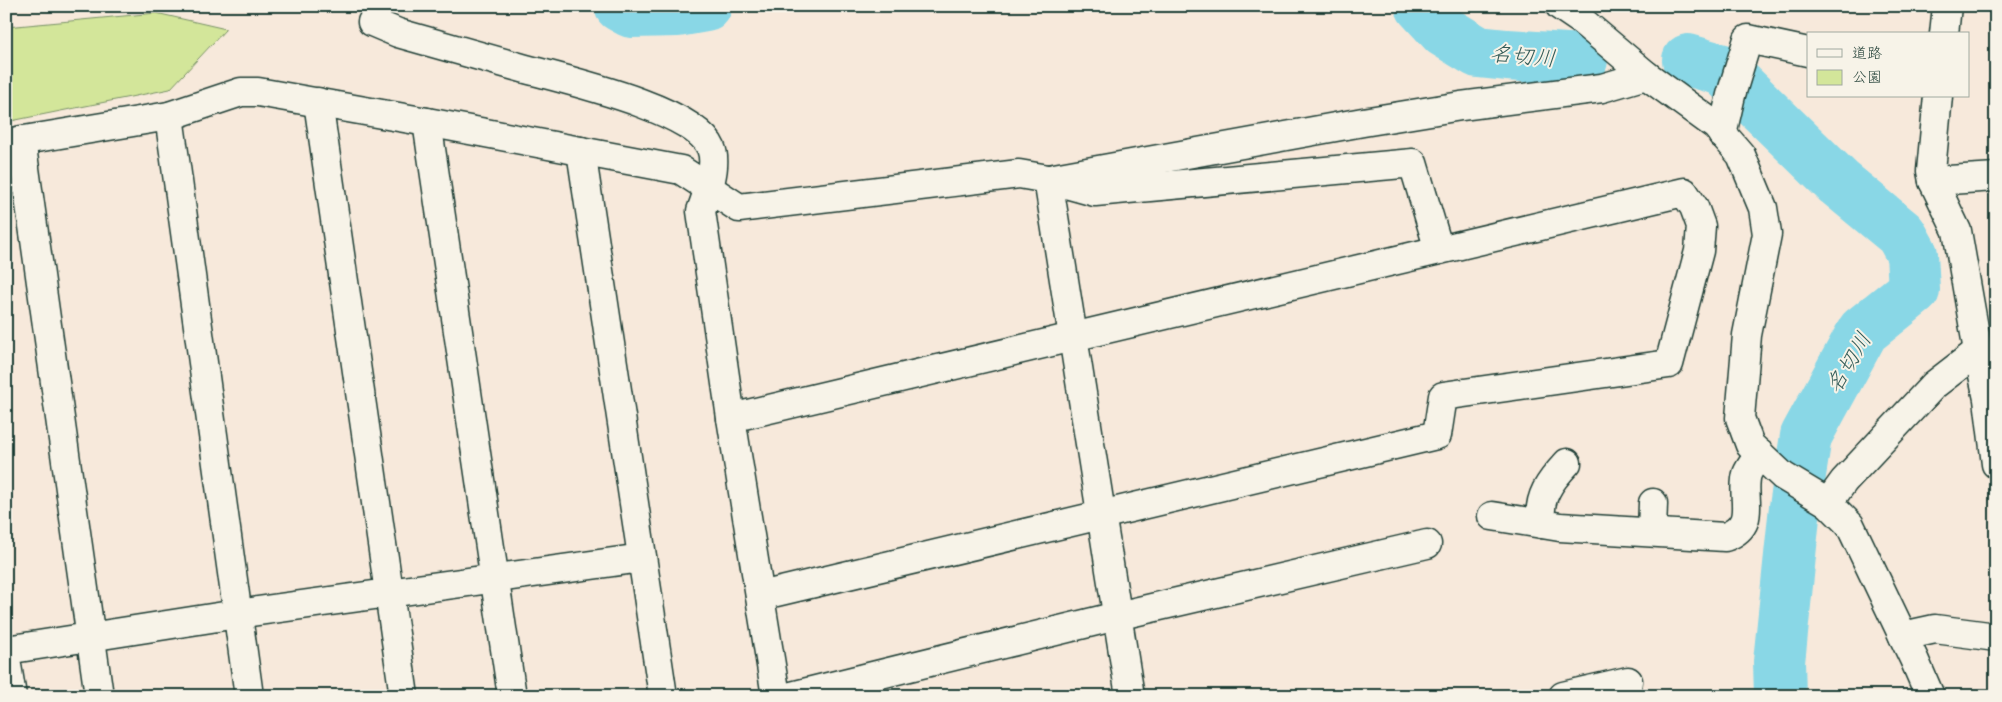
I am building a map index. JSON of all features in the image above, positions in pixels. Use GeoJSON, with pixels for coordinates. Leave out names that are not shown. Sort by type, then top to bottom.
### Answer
{"type":"FeatureCollection","features":[{"type":"Feature","properties":{"kind":"street"},"geometry":{"type":"LineString","coordinates":[[1560,6],[1586,14],[1646,75],[1716,126],[1741,155],[1763,208],[1767,234],[1747,335],[1740,418],[1750,445],[1784,476],[1828,502],[1850,525],[1930,696]]}},
{"type":"Feature","properties":{"kind":"street"},"geometry":{"type":"LineString","coordinates":[[1944,32],[1947,6]]}},
{"type":"Feature","properties":{"kind":"street"},"geometry":{"type":"LineString","coordinates":[[372,22],[398,33],[596,88],[639,102],[674,117],[689,126],[708,142],[712,150],[713,165],[709,189],[701,211],[731,418],[776,696]]}},
{"type":"Feature","properties":{"kind":"street"},"geometry":{"type":"LineString","coordinates":[[1722,134],[1748,39],[1807,52]]}},
{"type":"Feature","properties":{"kind":"street"},"geometry":{"type":"LineString","coordinates":[[1048,179],[1363,122],[1461,106],[1602,88],[1646,75]]}},
{"type":"Feature","properties":{"kind":"street"},"geometry":{"type":"LineString","coordinates":[[99,696],[14,142],[169,116],[241,92],[258,92],[681,170],[739,208],[1018,174],[1048,179],[1095,192],[1413,163],[1439,250]]}},
{"type":"Feature","properties":{"kind":"street"},"geometry":{"type":"LineString","coordinates":[[1938,98],[1931,171],[1933,181],[1957,231],[1988,399],[1996,464]]}},
{"type":"Feature","properties":{"kind":"street"},"geometry":{"type":"LineString","coordinates":[[318,102],[404,696]]}},
{"type":"Feature","properties":{"kind":"street"},"geometry":{"type":"LineString","coordinates":[[169,116],[237,614],[250,696]]}},
{"type":"Feature","properties":{"kind":"street"},"geometry":{"type":"LineString","coordinates":[[427,122],[512,696]]}},
{"type":"Feature","properties":{"kind":"street"},"geometry":{"type":"LineString","coordinates":[[581,151],[663,696]]}},
{"type":"Feature","properties":{"kind":"street"},"geometry":{"type":"LineString","coordinates":[[1933,181],[1996,177]]}},
{"type":"Feature","properties":{"kind":"street"},"geometry":{"type":"LineString","coordinates":[[1048,179],[1130,696]]}},
{"type":"Feature","properties":{"kind":"street"},"geometry":{"type":"LineString","coordinates":[[731,418],[1684,192],[1694,207],[1701,226],[1699,251],[1669,364],[1443,396],[1437,435],[760,596]]}},
{"type":"Feature","properties":{"kind":"street"},"geometry":{"type":"LineString","coordinates":[[1828,502],[1844,481],[1934,385],[1978,351]]}},
{"type":"Feature","properties":{"kind":"street"},"geometry":{"type":"LineString","coordinates":[[1492,516],[1560,526],[1725,537],[1732,534],[1743,522],[1746,513],[1747,474],[1760,454]]}},
{"type":"Feature","properties":{"kind":"street"},"geometry":{"type":"LineString","coordinates":[[1542,524],[1541,510],[1550,481],[1567,463]]}},
{"type":"Feature","properties":{"kind":"street"},"geometry":{"type":"LineString","coordinates":[[1652,532],[1653,502]]}},
{"type":"Feature","properties":{"kind":"street"},"geometry":{"type":"LineString","coordinates":[[792,696],[1117,616],[1427,544]]}},
{"type":"Feature","properties":{"kind":"street"},"geometry":{"type":"LineString","coordinates":[[6,650],[237,614],[642,558]]}},
{"type":"Feature","properties":{"kind":"street"},"geometry":{"type":"LineString","coordinates":[[1903,636],[1935,629],[1996,637]]}},
{"type":"Feature","properties":{"kind":"street"},"geometry":{"type":"LineString","coordinates":[[6,660],[12,696]]}},
{"type":"Feature","properties":{"kind":"street"},"geometry":{"type":"LineString","coordinates":[[1564,696],[1628,681],[1626,696]]}},
{"type":"Feature","properties":{"kind":"green space"},"geometry":{"type":"Polygon","coordinates":[[[156,13],[226,29],[170,89],[6,122],[6,27],[156,13]]]}},
{"type":"Feature","properties":{"kind":"waterway","name":"名切川"},"geometry":{"type":"LineString","coordinates":[[620,6],[631,12],[678,11],[706,6]]}},
{"type":"Feature","properties":{"kind":"waterway","name":"名切川"},"geometry":{"type":"LineString","coordinates":[[1421,6],[1445,32],[1478,52],[1582,60]]}},
{"type":"Feature","properties":{"kind":"waterway","name":"名切川"},"geometry":{"type":"LineString","coordinates":[[1688,60],[1723,70],[1838,182],[1901,234],[1912,254],[1914,290],[1863,331],[1806,436],[1795,507],[1779,662],[1780,696]]}}]}
